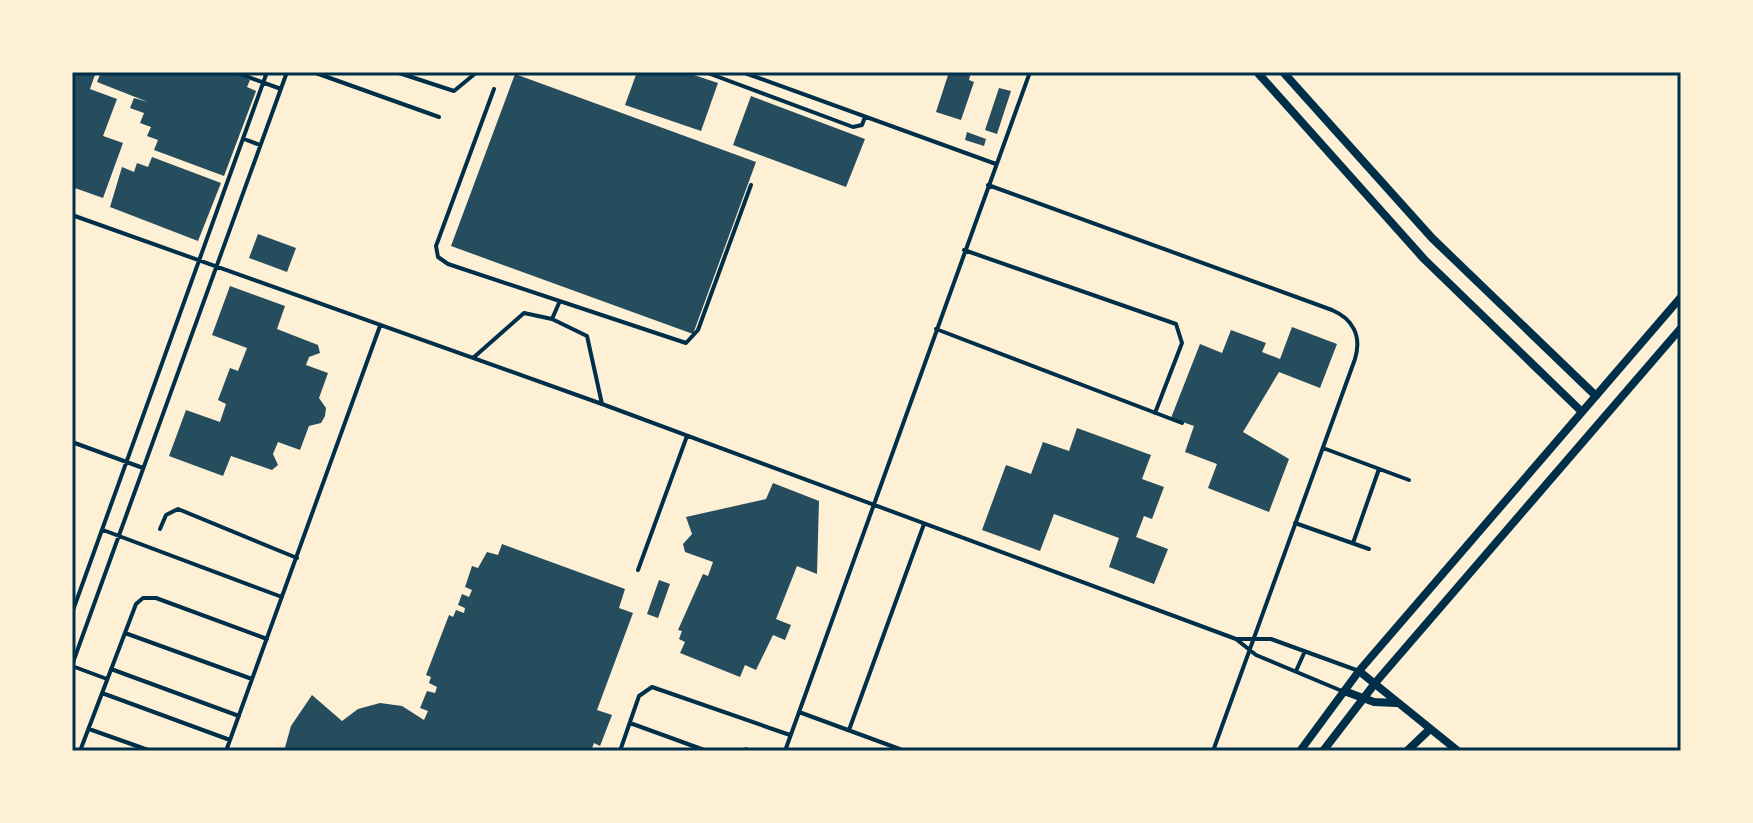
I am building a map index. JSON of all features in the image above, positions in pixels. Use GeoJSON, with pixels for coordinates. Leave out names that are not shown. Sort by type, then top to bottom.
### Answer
{"type":"FeatureCollection","features":[{"type":"Feature","properties":{"kind":"street"},"geometry":{"type":"LineString","coordinates":[[1257,72],[1424,259],[1582,412]]}},
{"type":"Feature","properties":{"kind":"street"},"geometry":{"type":"LineString","coordinates":[[1283,72],[1432,238],[1596,396]]}},
{"type":"Feature","properties":{"kind":"street"},"geometry":{"type":"LineString","coordinates":[[1300,751],[1359,671],[1681,297]]}},
{"type":"Feature","properties":{"kind":"street"},"geometry":{"type":"LineString","coordinates":[[1323,751],[1376,682],[1681,328]]}},
{"type":"Feature","properties":{"kind":"street"},"geometry":{"type":"LineString","coordinates":[[1359,671],[1458,751]]}},
{"type":"Feature","properties":{"kind":"street"},"geometry":{"type":"LineString","coordinates":[[1344,691],[1363,699],[1396,703]]}},
{"type":"Feature","properties":{"kind":"street"},"geometry":{"type":"LineString","coordinates":[[1407,751],[1430,729]]}},
{"type":"Feature","properties":{"kind":"lane"},"geometry":{"type":"LineString","coordinates":[[234,72],[281,89]]}},
{"type":"Feature","properties":{"kind":"lane"},"geometry":{"type":"LineString","coordinates":[[72,613],[267,72]]}},
{"type":"Feature","properties":{"kind":"lane"},"geometry":{"type":"LineString","coordinates":[[107,679],[72,666],[287,72]]}},
{"type":"Feature","properties":{"kind":"lane"},"geometry":{"type":"LineString","coordinates":[[313,72],[439,117]]}},
{"type":"Feature","properties":{"kind":"lane"},"geometry":{"type":"LineString","coordinates":[[396,72],[454,91],[477,72]]}},
{"type":"Feature","properties":{"kind":"lane"},"geometry":{"type":"LineString","coordinates":[[705,72],[853,127],[862,125],[865,117]]}},
{"type":"Feature","properties":{"kind":"lane"},"geometry":{"type":"LineString","coordinates":[[742,72],[996,164]]}},
{"type":"Feature","properties":{"kind":"lane"},"geometry":{"type":"LineString","coordinates":[[785,751],[1030,72]]}},
{"type":"Feature","properties":{"kind":"lane"},"geometry":{"type":"LineString","coordinates":[[494,89],[437,242],[437,254],[444,262],[677,343],[690,342],[698,330],[751,185]]}},
{"type":"Feature","properties":{"kind":"lane"},"geometry":{"type":"LineString","coordinates":[[243,139],[260,145]]}},
{"type":"Feature","properties":{"kind":"lane"},"geometry":{"type":"LineString","coordinates":[[988,185],[1341,314],[1355,329],[1358,349],[1213,751]]}},
{"type":"Feature","properties":{"kind":"lane"},"geometry":{"type":"LineString","coordinates":[[72,215],[602,404],[1236,639],[1249,651],[1344,691]]}},
{"type":"Feature","properties":{"kind":"lane"},"geometry":{"type":"LineString","coordinates":[[964,250],[1176,324],[1182,343],[1155,413]]}},
{"type":"Feature","properties":{"kind":"lane"},"geometry":{"type":"LineString","coordinates":[[552,319],[559,302]]}},
{"type":"Feature","properties":{"kind":"lane"},"geometry":{"type":"LineString","coordinates":[[473,358],[524,313],[552,319],[587,336],[602,404]]}},
{"type":"Feature","properties":{"kind":"lane"},"geometry":{"type":"LineString","coordinates":[[226,751],[380,326]]}},
{"type":"Feature","properties":{"kind":"lane"},"geometry":{"type":"LineString","coordinates":[[936,329],[1182,423]]}},
{"type":"Feature","properties":{"kind":"lane"},"geometry":{"type":"LineString","coordinates":[[638,570],[687,436]]}},
{"type":"Feature","properties":{"kind":"lane"},"geometry":{"type":"LineString","coordinates":[[72,442],[143,468]]}},
{"type":"Feature","properties":{"kind":"lane"},"geometry":{"type":"LineString","coordinates":[[1323,448],[1409,480]]}},
{"type":"Feature","properties":{"kind":"lane"},"geometry":{"type":"LineString","coordinates":[[1353,543],[1379,469]]}},
{"type":"Feature","properties":{"kind":"lane"},"geometry":{"type":"LineString","coordinates":[[160,529],[166,515],[178,509],[297,558]]}},
{"type":"Feature","properties":{"kind":"lane"},"geometry":{"type":"LineString","coordinates":[[1295,523],[1369,549]]}},
{"type":"Feature","properties":{"kind":"lane"},"geometry":{"type":"LineString","coordinates":[[849,730],[924,524]]}},
{"type":"Feature","properties":{"kind":"lane"},"geometry":{"type":"LineString","coordinates":[[103,530],[282,597]]}},
{"type":"Feature","properties":{"kind":"lane"},"geometry":{"type":"LineString","coordinates":[[80,751],[136,604],[152,596],[267,639]]}},
{"type":"Feature","properties":{"kind":"lane"},"geometry":{"type":"LineString","coordinates":[[125,633],[252,679]]}},
{"type":"Feature","properties":{"kind":"lane"},"geometry":{"type":"LineString","coordinates":[[1236,639],[1254,636],[1359,671]]}},
{"type":"Feature","properties":{"kind":"lane"},"geometry":{"type":"LineString","coordinates":[[1296,672],[1305,651]]}},
{"type":"Feature","properties":{"kind":"lane"},"geometry":{"type":"LineString","coordinates":[[111,669],[239,716]]}},
{"type":"Feature","properties":{"kind":"lane"},"geometry":{"type":"LineString","coordinates":[[620,751],[639,696],[655,686],[790,735]]}},
{"type":"Feature","properties":{"kind":"lane"},"geometry":{"type":"LineString","coordinates":[[102,693],[230,740]]}},
{"type":"Feature","properties":{"kind":"lane"},"geometry":{"type":"LineString","coordinates":[[799,712],[905,751]]}},
{"type":"Feature","properties":{"kind":"lane"},"geometry":{"type":"LineString","coordinates":[[630,723],[707,751]]}},
{"type":"Feature","properties":{"kind":"lane"},"geometry":{"type":"LineString","coordinates":[[88,728],[151,751]]}},
{"type":"Feature","properties":{"kind":"building"},"geometry":{"type":"Polygon","coordinates":[[[72,72],[96,72],[90,89],[117,99],[103,136],[123,143],[103,198],[72,187],[72,72]]]}},
{"type":"Feature","properties":{"kind":"building"},"geometry":{"type":"Polygon","coordinates":[[[101,72],[230,72],[250,80],[247,87],[256,91],[224,176],[154,150],[158,140],[147,136],[151,127],[140,123],[144,113],[130,108],[134,98],[148,102],[97,82],[101,72]]]}},
{"type":"Feature","properties":{"kind":"building"},"geometry":{"type":"Polygon","coordinates":[[[637,72],[685,72],[718,83],[701,131],[625,105],[637,72]]]}},
{"type":"Feature","properties":{"kind":"building"},"geometry":{"type":"Polygon","coordinates":[[[949,72],[971,72],[969,80],[974,82],[961,120],[936,112],[949,72]]]}},
{"type":"Feature","properties":{"kind":"building"},"geometry":{"type":"Polygon","coordinates":[[[515,74],[756,162],[693,334],[451,246],[515,74]]]}},
{"type":"Feature","properties":{"kind":"building"},"geometry":{"type":"Polygon","coordinates":[[[999,88],[1011,91],[997,134],[985,130],[999,88]]]}},
{"type":"Feature","properties":{"kind":"building"},"geometry":{"type":"Polygon","coordinates":[[[751,96],[865,139],[846,187],[733,145],[751,96]]]}},
{"type":"Feature","properties":{"kind":"building"},"geometry":{"type":"Polygon","coordinates":[[[967,132],[986,139],[984,146],[965,140],[967,132]]]}},
{"type":"Feature","properties":{"kind":"building"},"geometry":{"type":"Polygon","coordinates":[[[152,157],[221,183],[198,241],[110,207],[122,167],[134,172],[137,163],[148,167],[152,157]]]}},
{"type":"Feature","properties":{"kind":"building"},"geometry":{"type":"Polygon","coordinates":[[[258,234],[296,248],[287,272],[249,258],[258,234]]]}},
{"type":"Feature","properties":{"kind":"building"},"geometry":{"type":"Polygon","coordinates":[[[230,286],[285,306],[277,329],[318,345],[320,353],[309,357],[306,365],[328,373],[319,398],[326,408],[325,416],[321,423],[309,426],[300,450],[278,442],[273,454],[278,465],[272,470],[231,456],[223,476],[169,456],[186,410],[220,422],[226,404],[218,400],[230,368],[238,371],[247,348],[212,335],[230,286]]]}},
{"type":"Feature","properties":{"kind":"building"},"geometry":{"type":"Polygon","coordinates":[[[1292,327],[1337,344],[1320,388],[1279,372],[1243,432],[1289,459],[1269,512],[1208,488],[1217,464],[1185,452],[1194,426],[1171,418],[1200,344],[1222,353],[1231,330],[1266,343],[1262,352],[1280,359],[1292,327]]]}},
{"type":"Feature","properties":{"kind":"building"},"geometry":{"type":"Polygon","coordinates":[[[1077,428],[1151,455],[1142,479],[1164,487],[1152,519],[1144,516],[1136,537],[1168,549],[1154,584],[1109,567],[1119,538],[1054,514],[1040,551],[982,530],[1006,465],[1031,474],[1043,442],[1069,451],[1077,428]]]}},
{"type":"Feature","properties":{"kind":"building"},"geometry":{"type":"Polygon","coordinates":[[[773,483],[819,501],[817,574],[797,566],[776,619],[791,625],[785,640],[773,635],[756,670],[745,665],[740,677],[680,653],[685,642],[679,639],[682,631],[678,630],[703,574],[708,576],[713,562],[685,552],[683,544],[692,534],[686,517],[766,499],[773,483]]]}},
{"type":"Feature","properties":{"kind":"building"},"geometry":{"type":"Polygon","coordinates":[[[502,544],[625,589],[619,608],[633,613],[597,710],[612,715],[600,746],[594,743],[591,751],[284,751],[291,726],[312,695],[342,721],[358,709],[380,703],[402,706],[424,720],[428,711],[420,708],[427,691],[435,693],[437,687],[429,683],[431,677],[426,675],[449,615],[453,617],[456,610],[464,613],[465,608],[458,605],[462,594],[469,597],[472,590],[465,587],[472,566],[478,568],[487,552],[498,555],[502,544]]]}},
{"type":"Feature","properties":{"kind":"building"},"geometry":{"type":"Polygon","coordinates":[[[659,580],[670,584],[658,618],[647,614],[659,580]]]}}]}
